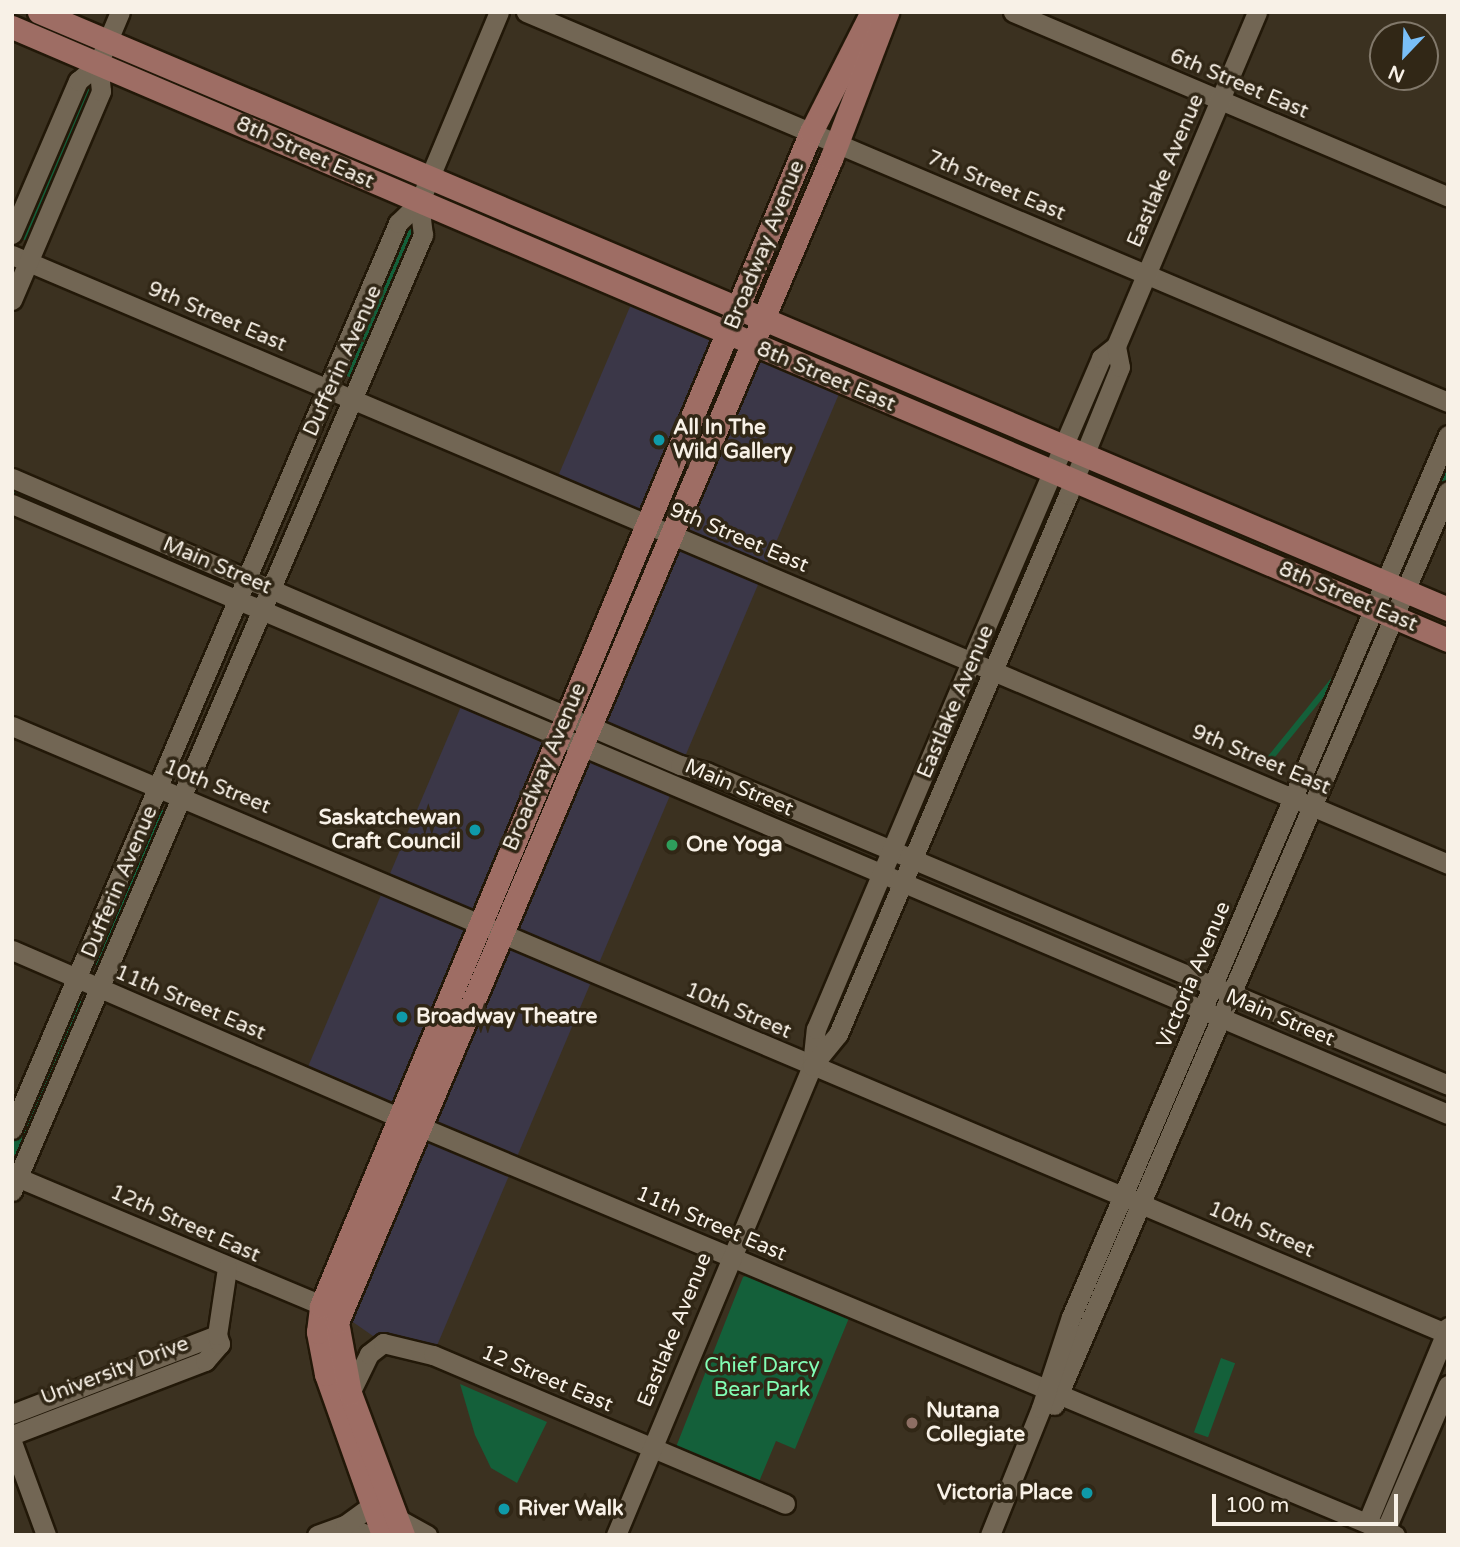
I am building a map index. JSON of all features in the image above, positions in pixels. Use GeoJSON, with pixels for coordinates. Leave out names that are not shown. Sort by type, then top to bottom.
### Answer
{"type":"FeatureCollection","features":[{"type":"Feature","properties":{"kind":"main road","name":"8th Street East"},"geometry":{"type":"LineString","coordinates":[[39,12],[1448,608]]}},
{"type":"Feature","properties":{"kind":"main road","name":"Broadway Avenue"},"geometry":{"type":"LineString","coordinates":[[490,928],[562,726],[811,132],[872,12]]}},
{"type":"Feature","properties":{"kind":"main road","name":"Broadway Avenue"},"geometry":{"type":"LineString","coordinates":[[396,1530],[373,1505],[326,1374],[318,1332],[331,1309],[490,928],[584,736],[838,143],[887,12]]}},
{"type":"Feature","properties":{"kind":"main road","name":"8th Street East"},"geometry":{"type":"LineString","coordinates":[[12,27],[750,345],[1448,640]]}},
{"type":"Feature","properties":{"kind":"main road","name":"Broadway Avenue"},"geometry":{"type":"LineString","coordinates":[[331,1309],[350,1393],[396,1530]]}},
{"type":"Feature","properties":{"kind":"street"},"geometry":{"type":"LineString","coordinates":[[12,234],[78,81],[98,64],[120,12]]}},
{"type":"Feature","properties":{"kind":"street","name":"Dufferin Avenue"},"geometry":{"type":"LineString","coordinates":[[12,1129],[398,223],[419,203],[499,12]]}},
{"type":"Feature","properties":{"kind":"street","name":"7th Street East"},"geometry":{"type":"LineString","coordinates":[[526,12],[1448,402]]}},
{"type":"Feature","properties":{"kind":"street","name":"6th Street East"},"geometry":{"type":"LineString","coordinates":[[1013,12],[1448,197]]}},
{"type":"Feature","properties":{"kind":"street","name":"Eastlake Avenue"},"geometry":{"type":"LineString","coordinates":[[616,1535],[730,1256],[812,1066],[817,1029],[891,850],[1052,472],[1074,450],[1120,367],[1116,346],[1257,12]]}},
{"type":"Feature","properties":{"kind":"street"},"geometry":{"type":"LineString","coordinates":[[12,300],[20,258],[102,91],[98,64]]}},
{"type":"Feature","properties":{"kind":"street","name":"Dufferin Avenue"},"geometry":{"type":"LineString","coordinates":[[14,1181],[423,235],[419,203]]}},
{"type":"Feature","properties":{"kind":"street","name":"9th Street East"},"geometry":{"type":"LineString","coordinates":[[20,258],[1448,864]]}},
{"type":"Feature","properties":{"kind":"street","name":"Victoria Avenue"},"geometry":{"type":"LineString","coordinates":[[1396,586],[1448,435]]}},
{"type":"Feature","properties":{"kind":"street","name":"Eastlake Avenue"},"geometry":{"type":"LineString","coordinates":[[812,1066],[838,1034],[901,883],[914,860],[1073,481],[1074,450]]}},
{"type":"Feature","properties":{"kind":"street","name":"Main Street"},"geometry":{"type":"LineString","coordinates":[[12,478],[270,589],[901,883],[1448,1114]]}},
{"type":"Feature","properties":{"kind":"street","name":"Victoria Avenue"},"geometry":{"type":"LineString","coordinates":[[990,1535],[1052,1393],[1143,1205],[1221,992],[1383,612],[1448,491]]}},
{"type":"Feature","properties":{"kind":"street","name":"Main Street"},"geometry":{"type":"LineString","coordinates":[[12,504],[261,610],[562,726]]}},
{"type":"Feature","properties":{"kind":"street","name":"10th Street"},"geometry":{"type":"LineString","coordinates":[[12,726],[158,788],[182,795],[812,1066],[1447,1332]]}},
{"type":"Feature","properties":{"kind":"street","name":"Main Street"},"geometry":{"type":"LineString","coordinates":[[584,736],[891,850],[1221,992],[1448,1085]]}},
{"type":"Feature","properties":{"kind":"street","name":"11th Street East"},"geometry":{"type":"LineString","coordinates":[[12,950],[408,1121],[1382,1529]]}},
{"type":"Feature","properties":{"kind":"street","name":"Victoria Avenue"},"geometry":{"type":"LineString","coordinates":[[1000,1535],[1052,1393],[1067,1326],[1124,1196],[1213,1013]]}},
{"type":"Feature","properties":{"kind":"street","name":"12th Street East"},"geometry":{"type":"LineString","coordinates":[[14,1181],[331,1309]]}},
{"type":"Feature","properties":{"kind":"street","name":"University Drive"},"geometry":{"type":"LineString","coordinates":[[12,1435],[205,1361],[220,1344],[217,1335],[227,1268]]}},
{"type":"Feature","properties":{"kind":"street"},"geometry":{"type":"LineString","coordinates":[[1382,1529],[1447,1332]]}},
{"type":"Feature","properties":{"kind":"street","name":"University Drive"},"geometry":{"type":"LineString","coordinates":[[12,1414],[217,1335]]}},
{"type":"Feature","properties":{"kind":"street","name":"12 Street East"},"geometry":{"type":"LineString","coordinates":[[350,1393],[369,1354],[383,1343],[433,1355],[785,1504]]}},
{"type":"Feature","properties":{"kind":"street"},"geometry":{"type":"LineString","coordinates":[[1382,1529],[1448,1385]]}},
{"type":"Feature","properties":{"kind":"street"},"geometry":{"type":"LineString","coordinates":[[12,1442],[46,1535]]}},
{"type":"Feature","properties":{"kind":"street"},"geometry":{"type":"LineString","coordinates":[[317,1535],[345,1525],[373,1505]]}},
{"type":"Feature","properties":{"kind":"street"},"geometry":{"type":"LineString","coordinates":[[345,1525],[367,1535]]}},
{"type":"Feature","properties":{"kind":"street"},"geometry":{"type":"LineString","coordinates":[[396,1530],[427,1535]]}},
{"type":"Feature","properties":{"kind":"shaded area"},"geometry":{"type":"Polygon","coordinates":[[[635,295],[728,334],[647,525],[554,486],[635,295]]]}},
{"type":"Feature","properties":{"kind":"shaded area"},"geometry":{"type":"Polygon","coordinates":[[[750,345],[843,384],[681,766],[588,726],[750,345]]]}},
{"type":"Feature","properties":{"kind":"shaded area"},"geometry":{"type":"Polygon","coordinates":[[[465,697],[558,736],[401,1106],[308,1066],[465,697]]]}},
{"type":"Feature","properties":{"kind":"shaded area"},"geometry":{"type":"Polygon","coordinates":[[[580,746],[674,786],[433,1355],[383,1343],[340,1313],[580,746]]]}},
{"type":"Feature","properties":{"kind":"green space"},"geometry":{"type":"Polygon","coordinates":[[[82,80],[96,84],[29,242],[18,237],[82,80]]]}},
{"type":"Feature","properties":{"kind":"green space"},"geometry":{"type":"Polygon","coordinates":[[[177,86],[210,96],[335,148],[333,151],[305,143],[177,86]]]}},
{"type":"Feature","properties":{"kind":"green space"},"geometry":{"type":"Polygon","coordinates":[[[408,223],[415,232],[352,378],[344,375],[408,223]]]}},
{"type":"Feature","properties":{"kind":"green space"},"geometry":{"type":"Polygon","coordinates":[[[1448,445],[1448,477],[1407,571],[1402,567],[1448,445]]]}},
{"type":"Feature","properties":{"kind":"green space"},"geometry":{"type":"Polygon","coordinates":[[[12,484],[228,580],[226,585],[12,497],[12,484]]]}},
{"type":"Feature","properties":{"kind":"green space"},"geometry":{"type":"Polygon","coordinates":[[[1050,494],[1058,497],[994,652],[983,648],[1050,494]]]}},
{"type":"Feature","properties":{"kind":"green space"},"geometry":{"type":"Polygon","coordinates":[[[1148,498],[1177,506],[1282,550],[1280,553],[1249,543],[1148,498]]]}},
{"type":"Feature","properties":{"kind":"green space"},"geometry":{"type":"Polygon","coordinates":[[[279,602],[459,680],[278,607],[279,602]]]}},
{"type":"Feature","properties":{"kind":"green space"},"geometry":{"type":"Polygon","coordinates":[[[1371,629],[1376,633],[1270,763],[1265,760],[1371,629]]]}},
{"type":"Feature","properties":{"kind":"green space"},"geometry":{"type":"Polygon","coordinates":[[[969,683],[979,687],[916,844],[906,840],[969,683]]]}},
{"type":"Feature","properties":{"kind":"green space"},"geometry":{"type":"Polygon","coordinates":[[[156,807],[165,811],[96,965],[87,961],[156,807]]]}},
{"type":"Feature","properties":{"kind":"green space"},"geometry":{"type":"Polygon","coordinates":[[[883,891],[888,893],[824,1047],[817,1046],[883,891]]]}},
{"type":"Feature","properties":{"kind":"green space"},"geometry":{"type":"Polygon","coordinates":[[[74,998],[85,1002],[18,1156],[12,1154],[12,1140],[74,998]]]}},
{"type":"Feature","properties":{"kind":"green space","name":"Chief Darcy Bear Park"},"geometry":{"type":"Polygon","coordinates":[[[748,1275],[849,1318],[795,1449],[776,1441],[758,1484],[676,1447],[743,1277],[748,1275]]]}},
{"type":"Feature","properties":{"kind":"green space"},"geometry":{"type":"Polygon","coordinates":[[[1221,1358],[1235,1363],[1208,1437],[1194,1432],[1221,1358]]]}},
{"type":"Feature","properties":{"kind":"green space"},"geometry":{"type":"Polygon","coordinates":[[[460,1384],[547,1422],[517,1483],[491,1468],[475,1435],[460,1384]]]}},
{"type":"Feature","properties":{"kind":"place","name":"All In The Wild Gallery"},"geometry":{"type":"Point","coordinates":[659,440]}},
{"type":"Feature","properties":{"kind":"place","name":"Saskatchewan Craft Council"},"geometry":{"type":"Point","coordinates":[475,830]}},
{"type":"Feature","properties":{"kind":"place","name":"One Yoga"},"geometry":{"type":"Point","coordinates":[672,845]}},
{"type":"Feature","properties":{"kind":"place","name":"Broadway Theatre"},"geometry":{"type":"Point","coordinates":[402,1017]}},
{"type":"Feature","properties":{"kind":"place","name":"Nutana Collegiate"},"geometry":{"type":"Point","coordinates":[912,1423]}},
{"type":"Feature","properties":{"kind":"place","name":"Victoria Place"},"geometry":{"type":"Point","coordinates":[1087,1493]}},
{"type":"Feature","properties":{"kind":"place","name":"River Walk"},"geometry":{"type":"Point","coordinates":[504,1509]}}]}
